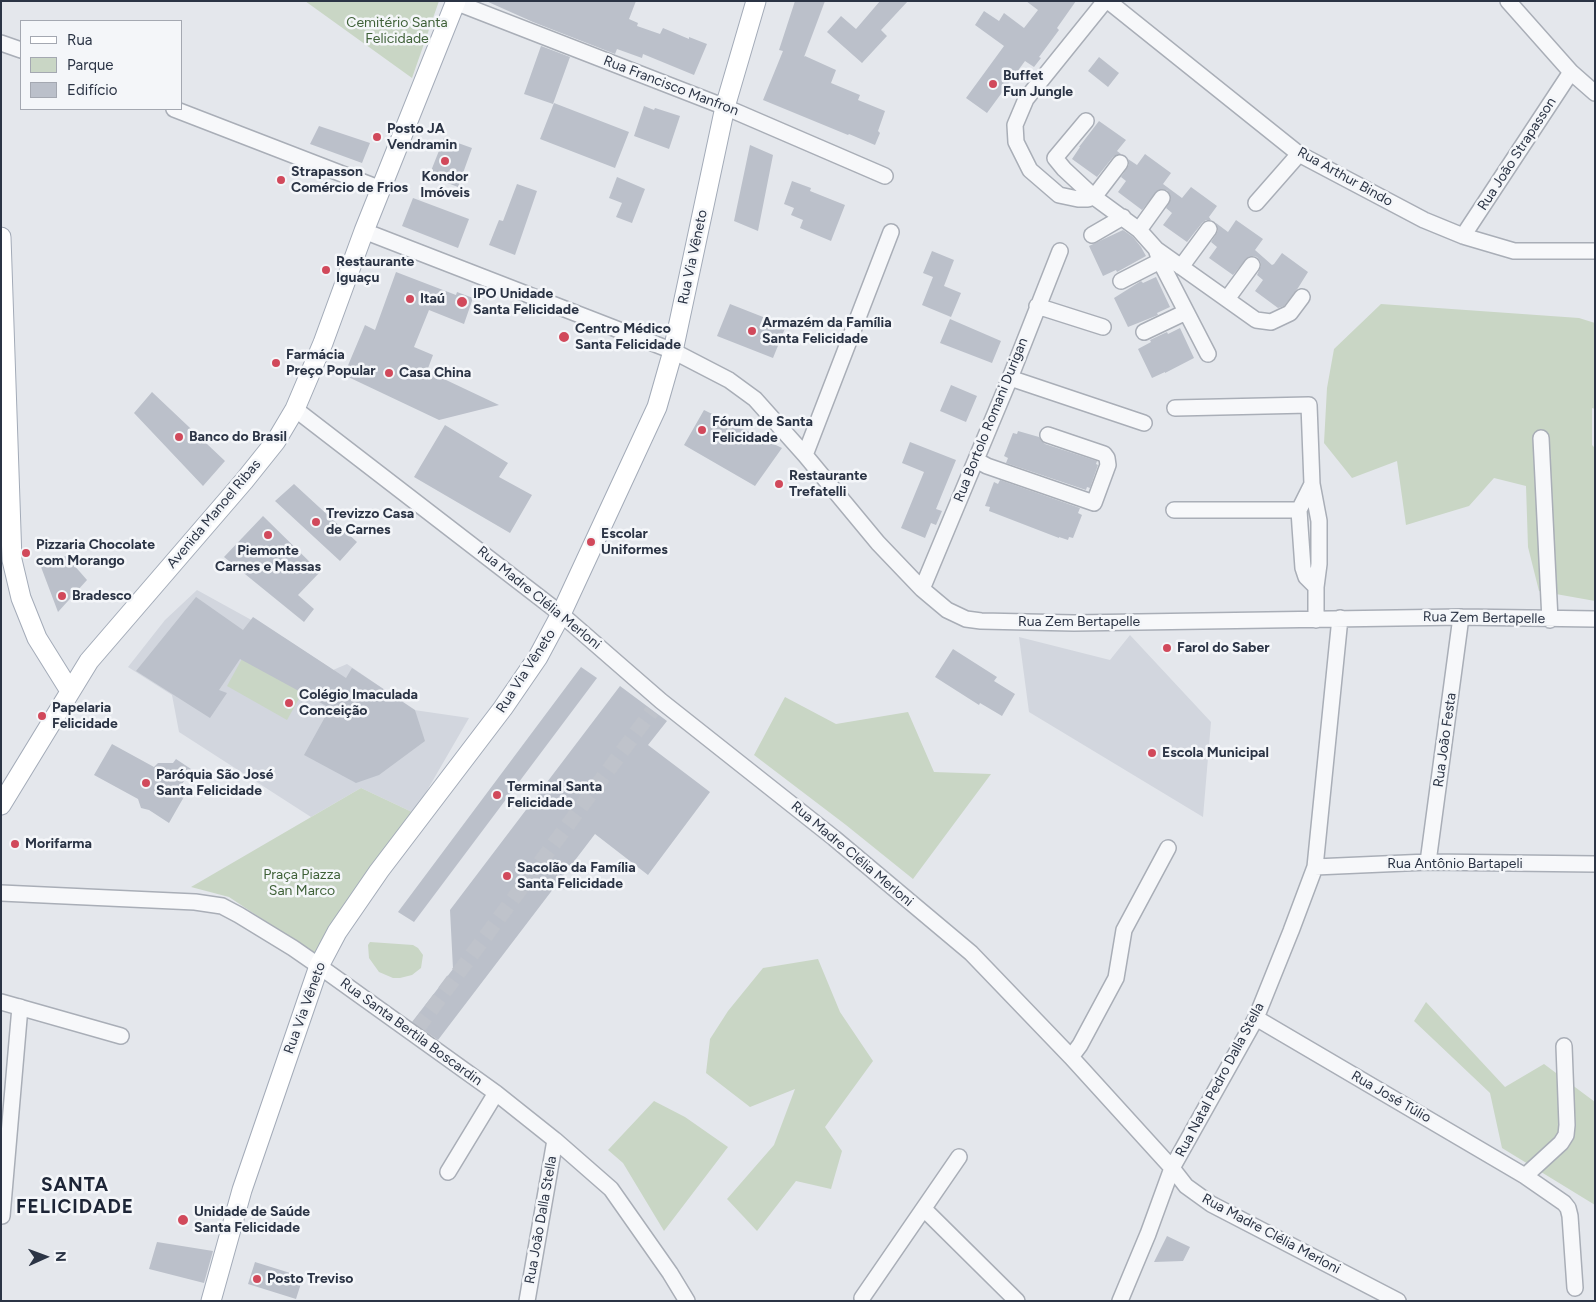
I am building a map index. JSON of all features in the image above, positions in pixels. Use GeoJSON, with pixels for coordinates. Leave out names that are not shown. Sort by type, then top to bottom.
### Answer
{"type":"FeatureCollection","features":[{"type":"Feature","properties":{"kind":"main road","name":"Rua Via Vêneto"},"geometry":{"type":"LineString","coordinates":[[211,1301],[242,1190],[319,966],[337,932],[380,871],[503,708],[538,657],[561,614],[657,406],[673,351],[726,107],[756,1]]}},
{"type":"Feature","properties":{"kind":"main road","name":"Avenida Manoel Ribas"},"geometry":{"type":"LineString","coordinates":[[1,805],[89,661],[244,481],[276,440],[295,409],[324,342],[364,231],[455,2]]}},
{"type":"Feature","properties":{"kind":"main road"},"geometry":{"type":"LineString","coordinates":[[1,237],[7,555],[37,638],[70,691]]}},
{"type":"Feature","properties":{"kind":"street","name":"Rua Arthur Bindo"},"geometry":{"type":"LineString","coordinates":[[1106,1],[1299,154],[1424,220],[1463,236],[1514,252],[1595,251]]}},
{"type":"Feature","properties":{"kind":"street"},"geometry":{"type":"LineString","coordinates":[[1106,1],[1026,99],[1015,125],[1016,142],[1030,170],[1059,195],[1078,199],[1094,197],[1120,162]]}},
{"type":"Feature","properties":{"kind":"street"},"geometry":{"type":"LineString","coordinates":[[1508,1],[1571,72],[1595,93]]}},
{"type":"Feature","properties":{"kind":"street","name":"Rua Francisco Manfron"},"geometry":{"type":"LineString","coordinates":[[455,2],[726,107],[885,176]]}},
{"type":"Feature","properties":{"kind":"street"},"geometry":{"type":"LineString","coordinates":[[1,43],[20,50]]}},
{"type":"Feature","properties":{"kind":"street","name":"Rua João Strapasson"},"geometry":{"type":"LineString","coordinates":[[1463,236],[1571,72]]}},
{"type":"Feature","properties":{"kind":"street"},"geometry":{"type":"LineString","coordinates":[[177,110],[381,189]]}},
{"type":"Feature","properties":{"kind":"street"},"geometry":{"type":"LineString","coordinates":[[1086,121],[1055,158],[1094,197],[1139,230],[1158,255],[1208,354]]}},
{"type":"Feature","properties":{"kind":"street"},"geometry":{"type":"LineString","coordinates":[[1256,203],[1299,154]]}},
{"type":"Feature","properties":{"kind":"street"},"geometry":{"type":"LineString","coordinates":[[1139,230],[1162,198]]}},
{"type":"Feature","properties":{"kind":"street"},"geometry":{"type":"LineString","coordinates":[[1092,234],[1123,217]]}},
{"type":"Feature","properties":{"kind":"street"},"geometry":{"type":"LineString","coordinates":[[1181,267],[1210,229]]}},
{"type":"Feature","properties":{"kind":"street","name":"Rua Zem Bertapelle"},"geometry":{"type":"LineString","coordinates":[[364,231],[673,351],[730,380],[755,399],[806,455],[878,543],[922,589],[947,610],[966,619],[1074,623],[1461,617],[1595,620]]}},
{"type":"Feature","properties":{"kind":"street"},"geometry":{"type":"LineString","coordinates":[[806,455],[891,232]]}},
{"type":"Feature","properties":{"kind":"street","name":"Rua Bortolo Romani Durigan"},"geometry":{"type":"LineString","coordinates":[[922,589],[1010,378],[1060,251]]}},
{"type":"Feature","properties":{"kind":"street"},"geometry":{"type":"LineString","coordinates":[[1158,255],[1181,267],[1256,320],[1271,322],[1290,312],[1302,297]]}},
{"type":"Feature","properties":{"kind":"street"},"geometry":{"type":"LineString","coordinates":[[1121,281],[1158,255]]}},
{"type":"Feature","properties":{"kind":"street"},"geometry":{"type":"LineString","coordinates":[[1227,299],[1252,265]]}},
{"type":"Feature","properties":{"kind":"street"},"geometry":{"type":"LineString","coordinates":[[1037,306],[1103,326]]}},
{"type":"Feature","properties":{"kind":"street"},"geometry":{"type":"LineString","coordinates":[[1144,332],[1186,312]]}},
{"type":"Feature","properties":{"kind":"street"},"geometry":{"type":"LineString","coordinates":[[1010,378],[1144,423]]}},
{"type":"Feature","properties":{"kind":"street"},"geometry":{"type":"LineString","coordinates":[[1175,408],[1309,405],[1312,484],[1319,521],[1316,620]]}},
{"type":"Feature","properties":{"kind":"street","name":"Rua Madre Clélia Merloni"},"geometry":{"type":"LineString","coordinates":[[295,409],[561,614],[657,706],[834,838],[971,953],[1071,1057],[1172,1168],[1186,1186],[1211,1204],[1398,1301]]}},
{"type":"Feature","properties":{"kind":"street"},"geometry":{"type":"LineString","coordinates":[[976,460],[1094,503],[1108,465],[1107,458],[1104,454],[1048,435]]}},
{"type":"Feature","properties":{"kind":"street"},"geometry":{"type":"LineString","coordinates":[[1541,438],[1550,620]]}},
{"type":"Feature","properties":{"kind":"street"},"geometry":{"type":"LineString","coordinates":[[1312,484],[1300,510],[1303,568],[1306,577],[1316,587]]}},
{"type":"Feature","properties":{"kind":"street"},"geometry":{"type":"LineString","coordinates":[[1174,510],[1300,510]]}},
{"type":"Feature","properties":{"kind":"street","name":"Rua João Festa"},"geometry":{"type":"LineString","coordinates":[[1428,862],[1461,617]]}},
{"type":"Feature","properties":{"kind":"street","name":"Rua Natal Pedro Dalla Stella"},"geometry":{"type":"LineString","coordinates":[[1120,1301],[1148,1234],[1172,1168],[1256,1018],[1315,867],[1340,618]]}},
{"type":"Feature","properties":{"kind":"street"},"geometry":{"type":"LineString","coordinates":[[1071,1057],[1080,1045],[1116,978],[1124,930],[1168,848]]}},
{"type":"Feature","properties":{"kind":"street","name":"Rua Antônio Bartapeli"},"geometry":{"type":"LineString","coordinates":[[1315,867],[1428,862],[1595,864]]}},
{"type":"Feature","properties":{"kind":"street","name":"Rua Santa Bertila Boscardin"},"geometry":{"type":"LineString","coordinates":[[1,892],[195,902],[222,906],[293,948],[416,1032],[555,1140],[611,1189],[670,1273],[687,1301]]}},
{"type":"Feature","properties":{"kind":"street"},"geometry":{"type":"LineString","coordinates":[[1,1002],[121,1036]]}},
{"type":"Feature","properties":{"kind":"street"},"geometry":{"type":"LineString","coordinates":[[2,1216],[20,1007]]}},
{"type":"Feature","properties":{"kind":"street","name":"Rua José Túlio"},"geometry":{"type":"LineString","coordinates":[[1256,1018],[1525,1176],[1564,1204],[1568,1208],[1575,1288]]}},
{"type":"Feature","properties":{"kind":"street"},"geometry":{"type":"LineString","coordinates":[[1525,1176],[1561,1143],[1566,1135],[1564,1046]]}},
{"type":"Feature","properties":{"kind":"street"},"geometry":{"type":"LineString","coordinates":[[448,1172],[496,1093]]}},
{"type":"Feature","properties":{"kind":"street","name":"Rua João Dalla Stella"},"geometry":{"type":"LineString","coordinates":[[527,1301],[555,1140]]}},
{"type":"Feature","properties":{"kind":"street"},"geometry":{"type":"LineString","coordinates":[[862,1298],[958,1157]]}},
{"type":"Feature","properties":{"kind":"street"},"geometry":{"type":"LineString","coordinates":[[924,1209],[1017,1301]]}},
{"type":"Feature","properties":{"kind":"shaded area","name":"Colégio Imaculada Conceição"},"geometry":{"type":"Polygon","coordinates":[[[197,590],[286,639],[333,670],[347,664],[414,710],[469,718],[414,813],[361,788],[311,817],[179,732],[172,695],[128,667],[165,620],[197,590]]]}},
{"type":"Feature","properties":{"kind":"shaded area","name":"Escola Municipal"},"geometry":{"type":"Polygon","coordinates":[[[1130,635],[1211,722],[1203,817],[1029,712],[1019,637],[1110,660],[1130,635]]]}},
{"type":"Feature","properties":{"kind":"green space","name":"Cemitério Santa Felicidade"},"geometry":{"type":"Polygon","coordinates":[[[305,1],[439,1],[412,78],[305,1]]]}},
{"type":"Feature","properties":{"kind":"green space"},"geometry":{"type":"Polygon","coordinates":[[[1381,304],[1579,318],[1595,323],[1595,409],[1592,408],[1592,445],[1595,448],[1595,601],[1539,591],[1528,547],[1526,486],[1494,478],[1469,506],[1406,525],[1397,461],[1352,478],[1324,443],[1327,388],[1334,349],[1381,304]]]}},
{"type":"Feature","properties":{"kind":"green space"},"geometry":{"type":"Polygon","coordinates":[[[249,646],[309,681],[287,720],[227,686],[249,646]]]}},
{"type":"Feature","properties":{"kind":"green space"},"geometry":{"type":"Polygon","coordinates":[[[785,697],[836,724],[908,712],[934,772],[991,774],[913,879],[754,755],[785,697]]]}},
{"type":"Feature","properties":{"kind":"green space","name":"Praça Piazza San Marco"},"geometry":{"type":"Polygon","coordinates":[[[361,788],[414,813],[316,955],[229,897],[191,887],[361,788]]]}},
{"type":"Feature","properties":{"kind":"green space"},"geometry":{"type":"Polygon","coordinates":[[[370,942],[413,945],[423,955],[421,968],[412,975],[400,978],[393,978],[379,972],[369,958],[368,945],[370,942]]]}},
{"type":"Feature","properties":{"kind":"green space"},"geometry":{"type":"Polygon","coordinates":[[[818,959],[840,1012],[873,1061],[825,1127],[842,1151],[831,1189],[796,1181],[757,1231],[727,1199],[774,1145],[795,1089],[750,1107],[706,1073],[710,1039],[728,1011],[763,968],[818,959]]]}},
{"type":"Feature","properties":{"kind":"green space"},"geometry":{"type":"Polygon","coordinates":[[[1426,1002],[1505,1087],[1544,1064],[1595,1102],[1595,1205],[1502,1148],[1490,1093],[1414,1021],[1426,1002]]]}},
{"type":"Feature","properties":{"kind":"green space"},"geometry":{"type":"Polygon","coordinates":[[[654,1101],[685,1117],[728,1147],[664,1231],[623,1163],[608,1150],[654,1101]]]}},
{"type":"Feature","properties":{"kind":"building"},"geometry":{"type":"Polygon","coordinates":[[[486,1],[636,1],[629,19],[638,23],[637,26],[660,34],[663,28],[707,44],[694,75],[643,54],[642,58],[617,49],[615,54],[533,22],[486,1]]]}},
{"type":"Feature","properties":{"kind":"building"},"geometry":{"type":"Polygon","coordinates":[[[795,1],[825,1],[804,57],[836,70],[831,83],[860,95],[858,100],[885,111],[875,145],[763,100],[783,51],[779,50],[795,1]]]}},
{"type":"Feature","properties":{"kind":"building"},"geometry":{"type":"Polygon","coordinates":[[[880,1],[908,1],[881,30],[887,36],[862,63],[827,32],[841,16],[856,29],[880,1]]]}},
{"type":"Feature","properties":{"kind":"building"},"geometry":{"type":"Polygon","coordinates":[[[1026,1],[1076,1],[1057,28],[1059,30],[1034,67],[1025,61],[987,113],[966,98],[1004,46],[975,25],[984,11],[999,21],[1004,13],[1024,28],[1038,10],[1026,1]]]}},
{"type":"Feature","properties":{"kind":"building"},"geometry":{"type":"Polygon","coordinates":[[[541,46],[570,57],[553,104],[524,94],[541,46]]]}},
{"type":"Feature","properties":{"kind":"building"},"geometry":{"type":"Polygon","coordinates":[[[1099,57],[1119,73],[1108,87],[1088,71],[1099,57]]]}},
{"type":"Feature","properties":{"kind":"building"},"geometry":{"type":"Polygon","coordinates":[[[554,103],[629,132],[615,168],[540,139],[554,103]]]}},
{"type":"Feature","properties":{"kind":"building"},"geometry":{"type":"Polygon","coordinates":[[[644,106],[680,116],[669,149],[634,136],[644,106]]]}},
{"type":"Feature","properties":{"kind":"building"},"geometry":{"type":"Polygon","coordinates":[[[1099,121],[1126,140],[1117,151],[1121,154],[1113,157],[1097,177],[1072,159],[1099,121]]]}},
{"type":"Feature","properties":{"kind":"building"},"geometry":{"type":"Polygon","coordinates":[[[319,126],[370,143],[362,163],[310,144],[319,126]]]}},
{"type":"Feature","properties":{"kind":"building"},"geometry":{"type":"Polygon","coordinates":[[[444,138],[472,148],[458,187],[429,176],[444,138]]]}},
{"type":"Feature","properties":{"kind":"building"},"geometry":{"type":"Polygon","coordinates":[[[750,145],[773,155],[758,231],[734,221],[750,145]]]}},
{"type":"Feature","properties":{"kind":"building"},"geometry":{"type":"Polygon","coordinates":[[[1145,154],[1171,173],[1163,184],[1182,198],[1191,187],[1217,206],[1209,217],[1211,220],[1206,220],[1202,223],[1187,242],[1163,225],[1172,213],[1166,208],[1171,198],[1167,190],[1158,190],[1142,210],[1118,192],[1126,181],[1121,177],[1129,165],[1128,159],[1137,165],[1145,154]]]}},
{"type":"Feature","properties":{"kind":"building"},"geometry":{"type":"Polygon","coordinates":[[[617,177],[645,189],[632,223],[616,217],[622,203],[609,198],[617,177]]]}},
{"type":"Feature","properties":{"kind":"building"},"geometry":{"type":"Polygon","coordinates":[[[792,181],[811,188],[810,191],[845,205],[831,241],[800,228],[803,220],[791,215],[794,208],[784,204],[792,181]]]}},
{"type":"Feature","properties":{"kind":"building"},"geometry":{"type":"Polygon","coordinates":[[[517,184],[537,191],[515,255],[489,245],[499,220],[503,221],[517,184]]]}},
{"type":"Feature","properties":{"kind":"building"},"geometry":{"type":"Polygon","coordinates":[[[413,198],[469,219],[458,248],[402,226],[413,198]]]}},
{"type":"Feature","properties":{"kind":"building"},"geometry":{"type":"Polygon","coordinates":[[[1236,220],[1263,239],[1255,250],[1272,265],[1282,253],[1308,272],[1284,306],[1278,308],[1255,291],[1263,280],[1257,275],[1261,266],[1257,257],[1248,257],[1233,275],[1209,258],[1217,247],[1211,242],[1218,231],[1216,223],[1228,232],[1236,220]]]}},
{"type":"Feature","properties":{"kind":"building"},"geometry":{"type":"Polygon","coordinates":[[[1123,230],[1133,237],[1146,256],[1117,272],[1116,270],[1103,276],[1089,246],[1123,230]]]}},
{"type":"Feature","properties":{"kind":"building"},"geometry":{"type":"Polygon","coordinates":[[[932,251],[954,260],[944,286],[961,293],[951,317],[922,305],[933,277],[923,273],[932,251]]]}},
{"type":"Feature","properties":{"kind":"building","name":"Casa China"},"geometry":{"type":"Polygon","coordinates":[[[396,272],[456,295],[457,292],[473,298],[464,324],[429,310],[414,347],[433,355],[427,371],[499,405],[439,420],[344,375],[365,325],[375,330],[396,272]]]}},
{"type":"Feature","properties":{"kind":"building"},"geometry":{"type":"Polygon","coordinates":[[[1156,277],[1170,307],[1157,313],[1158,315],[1128,327],[1114,298],[1141,281],[1143,283],[1156,277]]]}},
{"type":"Feature","properties":{"kind":"building","name":"Armazém da Família Santa Felicidade"},"geometry":{"type":"Polygon","coordinates":[[[730,304],[786,326],[773,358],[717,336],[730,304]]]}},
{"type":"Feature","properties":{"kind":"building"},"geometry":{"type":"Polygon","coordinates":[[[950,319],[1001,341],[992,363],[940,343],[950,319]]]}},
{"type":"Feature","properties":{"kind":"building"},"geometry":{"type":"Polygon","coordinates":[[[1180,328],[1194,358],[1152,378],[1138,349],[1151,342],[1150,340],[1180,328]]]}},
{"type":"Feature","properties":{"kind":"building"},"geometry":{"type":"Polygon","coordinates":[[[951,385],[977,396],[966,422],[940,411],[951,385]]]}},
{"type":"Feature","properties":{"kind":"building","name":"Banco do Brasil"},"geometry":{"type":"Polygon","coordinates":[[[152,392],[225,461],[203,486],[134,413],[152,392]]]}},
{"type":"Feature","properties":{"kind":"building"},"geometry":{"type":"Polygon","coordinates":[[[704,410],[782,448],[755,486],[684,445],[704,410]]]}},
{"type":"Feature","properties":{"kind":"building"},"geometry":{"type":"Polygon","coordinates":[[[445,425],[508,463],[499,477],[532,495],[510,533],[414,477],[445,425]]]}},
{"type":"Feature","properties":{"kind":"building"},"geometry":{"type":"Polygon","coordinates":[[[1018,431],[1039,437],[1045,444],[1097,461],[1096,464],[1098,465],[1090,488],[1087,487],[1086,490],[1006,463],[1008,458],[1004,456],[1013,433],[1017,434],[1018,431]]]}},
{"type":"Feature","properties":{"kind":"building"},"geometry":{"type":"Polygon","coordinates":[[[910,442],[956,460],[936,509],[942,511],[936,525],[931,523],[925,538],[901,528],[924,472],[902,463],[910,442]]]}},
{"type":"Feature","properties":{"kind":"building"},"geometry":{"type":"Polygon","coordinates":[[[1000,480],[1080,508],[1078,513],[1082,515],[1073,538],[1069,537],[1068,540],[1059,538],[989,511],[990,507],[985,506],[994,482],[998,484],[1000,480]]]}},
{"type":"Feature","properties":{"kind":"building","name":"Trevizzo Casa de Carnes"},"geometry":{"type":"Polygon","coordinates":[[[294,484],[357,542],[340,561],[275,501],[294,484]]]}},
{"type":"Feature","properties":{"kind":"building"},"geometry":{"type":"Polygon","coordinates":[[[263,516],[320,572],[298,595],[314,609],[304,622],[224,557],[263,516]]]}},
{"type":"Feature","properties":{"kind":"building","name":"Bradesco"},"geometry":{"type":"Polygon","coordinates":[[[66,556],[87,580],[58,612],[41,567],[66,556]]]}},
{"type":"Feature","properties":{"kind":"building"},"geometry":{"type":"Polygon","coordinates":[[[196,597],[243,630],[253,617],[346,678],[352,668],[415,710],[425,741],[379,775],[356,783],[304,755],[330,708],[240,659],[219,690],[227,693],[210,718],[136,671],[196,597]]]}},
{"type":"Feature","properties":{"kind":"building"},"geometry":{"type":"Polygon","coordinates":[[[953,649],[997,677],[994,681],[1015,694],[1002,716],[980,703],[979,705],[935,677],[953,649]]]}},
{"type":"Feature","properties":{"kind":"building","name":"Terminal Santa Felicidade"},"geometry":{"type":"Polygon","coordinates":[[[581,667],[597,678],[414,922],[398,912],[581,667]]]}},
{"type":"Feature","properties":{"kind":"building"},"geometry":{"type":"Polygon","coordinates":[[[620,686],[667,721],[648,745],[710,792],[648,875],[595,834],[438,1040],[412,1022],[453,969],[450,910],[620,686]]]}},
{"type":"Feature","properties":{"kind":"building","name":"Paróquia São José Santa Felicidade"},"geometry":{"type":"Polygon","coordinates":[[[112,744],[154,767],[158,763],[173,763],[176,759],[191,769],[178,791],[185,795],[169,823],[149,810],[141,808],[138,799],[94,775],[112,744]]]}},
{"type":"Feature","properties":{"kind":"building"},"geometry":{"type":"Polygon","coordinates":[[[1167,1236],[1190,1247],[1183,1261],[1154,1262],[1167,1236]]]}},
{"type":"Feature","properties":{"kind":"building"},"geometry":{"type":"Polygon","coordinates":[[[157,1242],[213,1251],[204,1283],[149,1269],[157,1242]]]}},
{"type":"Feature","properties":{"kind":"building"},"geometry":{"type":"Polygon","coordinates":[[[255,1262],[303,1277],[296,1299],[248,1284],[255,1262]]]}},
{"type":"Feature","properties":{"kind":"tunnel"},"geometry":{"type":"LineString","coordinates":[[417,1029],[652,711]]}},
{"type":"Feature","properties":{"kind":"place","name":"Buffet Fun Jungle"},"geometry":{"type":"Point","coordinates":[993,84]}},
{"type":"Feature","properties":{"kind":"place","name":"Posto JA Vendramin"},"geometry":{"type":"Point","coordinates":[377,137]}},
{"type":"Feature","properties":{"kind":"place","name":"Kondor Imóveis"},"geometry":{"type":"Point","coordinates":[445,161]}},
{"type":"Feature","properties":{"kind":"place","name":"Strapasson Comércio de Frios"},"geometry":{"type":"Point","coordinates":[281,180]}},
{"type":"Feature","properties":{"kind":"place","name":"Restaurante Iguaçu"},"geometry":{"type":"Point","coordinates":[326,270]}},
{"type":"Feature","properties":{"kind":"place","name":"Itaú"},"geometry":{"type":"Point","coordinates":[410,299]}},
{"type":"Feature","properties":{"kind":"place","name":"IPO Unidade Santa Felicidade"},"geometry":{"type":"Point","coordinates":[462,302]}},
{"type":"Feature","properties":{"kind":"place","name":"Armazém da Família Santa Felicidade"},"geometry":{"type":"Point","coordinates":[752,331]}},
{"type":"Feature","properties":{"kind":"place","name":"Centro Médico Santa Felicidade"},"geometry":{"type":"Point","coordinates":[564,337]}},
{"type":"Feature","properties":{"kind":"place","name":"Farmácia Preço Popular"},"geometry":{"type":"Point","coordinates":[276,363]}},
{"type":"Feature","properties":{"kind":"place","name":"Casa China"},"geometry":{"type":"Point","coordinates":[389,373]}},
{"type":"Feature","properties":{"kind":"place","name":"Fórum de Santa Felicidade"},"geometry":{"type":"Point","coordinates":[702,430]}},
{"type":"Feature","properties":{"kind":"place","name":"Banco do Brasil"},"geometry":{"type":"Point","coordinates":[179,437]}},
{"type":"Feature","properties":{"kind":"place","name":"Restaurante Trefatelli"},"geometry":{"type":"Point","coordinates":[779,484]}},
{"type":"Feature","properties":{"kind":"place","name":"Trevizzo Casa de Carnes"},"geometry":{"type":"Point","coordinates":[316,522]}},
{"type":"Feature","properties":{"kind":"place","name":"Piemonte Carnes e Massas"},"geometry":{"type":"Point","coordinates":[268,535]}},
{"type":"Feature","properties":{"kind":"place","name":"Escolar Uniformes"},"geometry":{"type":"Point","coordinates":[591,542]}},
{"type":"Feature","properties":{"kind":"place","name":"Pizzaria Chocolate com Morango"},"geometry":{"type":"Point","coordinates":[26,553]}},
{"type":"Feature","properties":{"kind":"place","name":"Bradesco"},"geometry":{"type":"Point","coordinates":[62,596]}},
{"type":"Feature","properties":{"kind":"place","name":"Farol do Saber"},"geometry":{"type":"Point","coordinates":[1167,648]}},
{"type":"Feature","properties":{"kind":"place","name":"Colégio Imaculada Conceição"},"geometry":{"type":"Point","coordinates":[289,703]}},
{"type":"Feature","properties":{"kind":"place","name":"Papelaria Felicidade"},"geometry":{"type":"Point","coordinates":[42,716]}},
{"type":"Feature","properties":{"kind":"place","name":"Escola Municipal"},"geometry":{"type":"Point","coordinates":[1152,753]}},
{"type":"Feature","properties":{"kind":"place","name":"Paróquia São José Santa Felicidade"},"geometry":{"type":"Point","coordinates":[146,783]}},
{"type":"Feature","properties":{"kind":"place","name":"Terminal Santa Felicidade"},"geometry":{"type":"Point","coordinates":[497,795]}},
{"type":"Feature","properties":{"kind":"place","name":"Morifarma"},"geometry":{"type":"Point","coordinates":[15,844]}},
{"type":"Feature","properties":{"kind":"place","name":"Sacolão da Família Santa Felicidade"},"geometry":{"type":"Point","coordinates":[507,876]}},
{"type":"Feature","properties":{"kind":"place","name":"Unidade de Saúde Santa Felicidade"},"geometry":{"type":"Point","coordinates":[183,1220]}},
{"type":"Feature","properties":{"kind":"place","name":"Posto Treviso"},"geometry":{"type":"Point","coordinates":[257,1279]}},
{"type":"Feature","properties":{"kind":"district","name":"SANTA FELICIDADE"},"geometry":{"type":"Point","coordinates":[75,1196]}}]}
